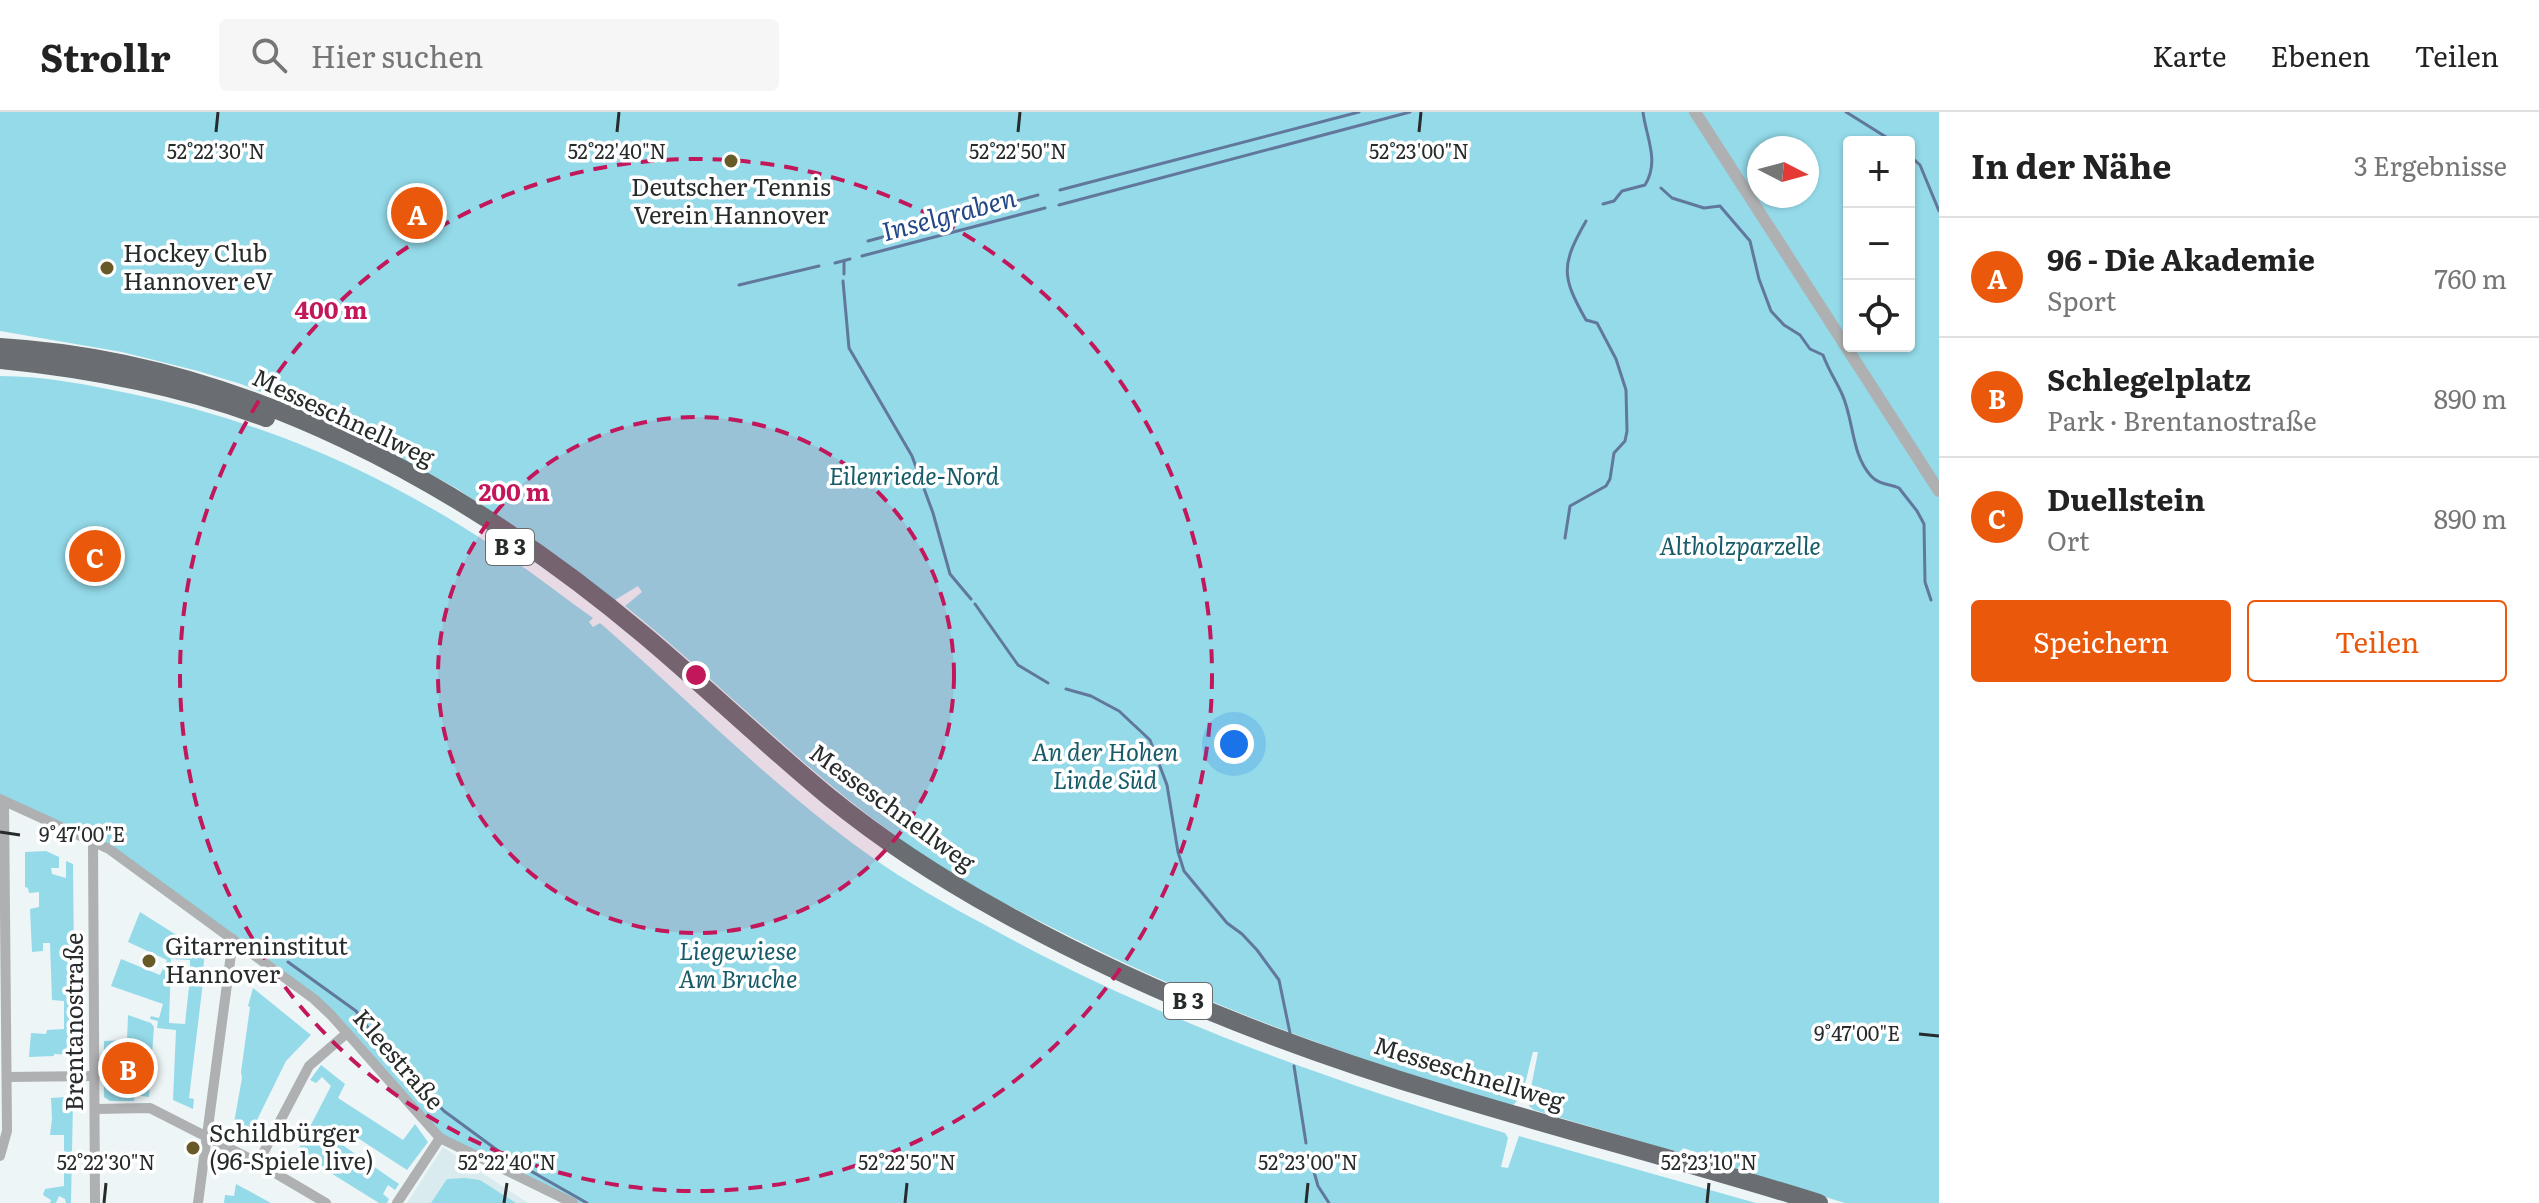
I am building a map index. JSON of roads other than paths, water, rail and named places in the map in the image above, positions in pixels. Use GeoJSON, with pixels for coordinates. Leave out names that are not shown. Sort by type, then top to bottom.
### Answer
{"type":"FeatureCollection","features":[{"type":"Feature","properties":{"kind":"highway","name":"Messeschnellweg"},"geometry":{"type":"LineString","coordinates":[[3,350],[56,367],[145,382],[226,405],[315,437],[417,489],[528,559],[637,641],[826,808],[873,842],[980,910],[1062,955],[1183,1010],[1353,1075],[1445,1105],[1787,1203]]}},
{"type":"Feature","properties":{"kind":"highway","name":"Messeschnellweg"},"geometry":{"type":"LineString","coordinates":[[3,350],[98,359],[230,392],[319,428],[421,480],[534,551],[642,634],[821,790],[877,833],[937,874],[1065,946],[1186,1001],[1368,1070],[1819,1203]]}},
{"type":"Feature","properties":{"kind":"highway"},"geometry":{"type":"LineString","coordinates":[[0,367],[56,367]]}},
{"type":"Feature","properties":{"kind":"street"},"geometry":{"type":"LineString","coordinates":[[1695,112],[1939,491]]}},
{"type":"Feature","properties":{"kind":"street"},"geometry":{"type":"LineString","coordinates":[[0,1156],[7,1131],[2,800]]}},
{"type":"Feature","properties":{"kind":"street","name":"Kleestraße"},"geometry":{"type":"LineString","coordinates":[[2,800],[109,849],[314,999],[440,1138],[573,1203]]}},
{"type":"Feature","properties":{"kind":"street","name":"Brentanostraße"},"geometry":{"type":"LineString","coordinates":[[93,842],[95,1203]]}},
{"type":"Feature","properties":{"kind":"street"},"geometry":{"type":"LineString","coordinates":[[198,1203],[233,939]]}},
{"type":"Feature","properties":{"kind":"street"},"geometry":{"type":"LineString","coordinates":[[258,1163],[309,1066],[347,1033]]}},
{"type":"Feature","properties":{"kind":"street"},"geometry":{"type":"LineString","coordinates":[[7,1077],[95,1076]]}},
{"type":"Feature","properties":{"kind":"street"},"geometry":{"type":"LineString","coordinates":[[95,1109],[150,1108],[258,1163],[326,1203]]}},
{"type":"Feature","properties":{"kind":"street"},"geometry":{"type":"LineString","coordinates":[[397,1203],[440,1138]]}},
{"type":"Feature","properties":{"kind":"waterway"},"geometry":{"type":"LineString","coordinates":[[1060,190],[1359,112]]}},
{"type":"Feature","properties":{"kind":"waterway","name":"Inselgraben"},"geometry":{"type":"LineString","coordinates":[[1059,205],[1410,112]]}},
{"type":"Feature","properties":{"kind":"waterway"},"geometry":{"type":"LineString","coordinates":[[1603,204],[1614,201],[1622,191],[1645,185],[1649,176],[1652,158],[1643,112]]}},
{"type":"Feature","properties":{"kind":"waterway"},"geometry":{"type":"LineString","coordinates":[[1846,112],[1884,136]]}},
{"type":"Feature","properties":{"kind":"waterway"},"geometry":{"type":"LineString","coordinates":[[1915,160],[1920,165],[1939,211]]}},
{"type":"Feature","properties":{"kind":"waterway"},"geometry":{"type":"LineString","coordinates":[[1661,188],[1672,198],[1704,208],[1720,206],[1750,241],[1771,311],[1784,325],[1800,335],[1810,349],[1823,355],[1846,404],[1856,447],[1865,467],[1877,481],[1899,488],[1924,524],[1925,582],[1931,600]]}},
{"type":"Feature","properties":{"kind":"waterway"},"geometry":{"type":"LineString","coordinates":[[868,241],[1038,195]]}},
{"type":"Feature","properties":{"kind":"waterway","name":"Inselgraben"},"geometry":{"type":"LineString","coordinates":[[862,256],[1045,208]]}},
{"type":"Feature","properties":{"kind":"waterway"},"geometry":{"type":"LineString","coordinates":[[1565,538],[1570,506],[1606,486],[1614,453],[1625,441],[1627,431],[1626,390],[1616,359],[1597,323],[1586,320],[1568,281],[1568,260],[1586,221]]}},
{"type":"Feature","properties":{"kind":"waterway","name":"Inselgraben"},"geometry":{"type":"LineString","coordinates":[[835,263],[850,259]]}},
{"type":"Feature","properties":{"kind":"waterway"},"geometry":{"type":"LineString","coordinates":[[844,261],[844,274]]}},
{"type":"Feature","properties":{"kind":"waterway"},"geometry":{"type":"LineString","coordinates":[[739,285],[819,266]]}},
{"type":"Feature","properties":{"kind":"waterway"},"geometry":{"type":"LineString","coordinates":[[843,281],[849,348],[912,456],[933,513],[950,574],[971,599]]}},
{"type":"Feature","properties":{"kind":"waterway"},"geometry":{"type":"LineString","coordinates":[[975,604],[1018,665],[1048,683]]}},
{"type":"Feature","properties":{"kind":"waterway"},"geometry":{"type":"LineString","coordinates":[[1066,689],[1091,696],[1119,711],[1150,740],[1167,785],[1184,871],[1227,923],[1257,950],[1279,980],[1290,1033]]}},
{"type":"Feature","properties":{"kind":"waterway"},"geometry":{"type":"LineString","coordinates":[[288,962],[356,1011],[385,1051],[444,1111],[508,1158],[587,1203]]}},
{"type":"Feature","properties":{"kind":"waterway"},"geometry":{"type":"LineString","coordinates":[[1294,1066],[1306,1143]]}},
{"type":"Feature","properties":{"kind":"waterway"},"geometry":{"type":"LineString","coordinates":[[1309,1154],[1318,1186],[1329,1203]]}},
{"type":"Feature","properties":{"kind":"place","name":"Deutscher Tennis Verein Hannover"},"geometry":{"type":"Point","coordinates":[731,161]}},
{"type":"Feature","properties":{"kind":"place","name":"96 - Die Akademie"},"geometry":{"type":"Point","coordinates":[417,213]}},
{"type":"Feature","properties":{"kind":"place","name":"Hockey Club Hannover eV"},"geometry":{"type":"Point","coordinates":[107,268]}},
{"type":"Feature","properties":{"kind":"place","name":"Duellstein"},"geometry":{"type":"Point","coordinates":[95,556]}},
{"type":"Feature","properties":{"kind":"place","name":"Gitarreninstitut Hannover"},"geometry":{"type":"Point","coordinates":[149,961]}},
{"type":"Feature","properties":{"kind":"place","name":"Schlegelplatz"},"geometry":{"type":"Point","coordinates":[128,1068]}},
{"type":"Feature","properties":{"kind":"place","name":"Schildbürger (96-Spiele live)"},"geometry":{"type":"Point","coordinates":[193,1148]}},
{"type":"Feature","properties":{"kind":"park label","name":"Eilenriede-Nord"},"geometry":{"type":"Point","coordinates":[914,477]}},
{"type":"Feature","properties":{"kind":"park label","name":"Altholzparzelle"},"geometry":{"type":"Point","coordinates":[1740,547]}},
{"type":"Feature","properties":{"kind":"park label","name":"An der Hohen Linde Süd"},"geometry":{"type":"Point","coordinates":[1105,767]}},
{"type":"Feature","properties":{"kind":"park label","name":"Liegewiese Am Bruche"},"geometry":{"type":"Point","coordinates":[738,966]}}]}
